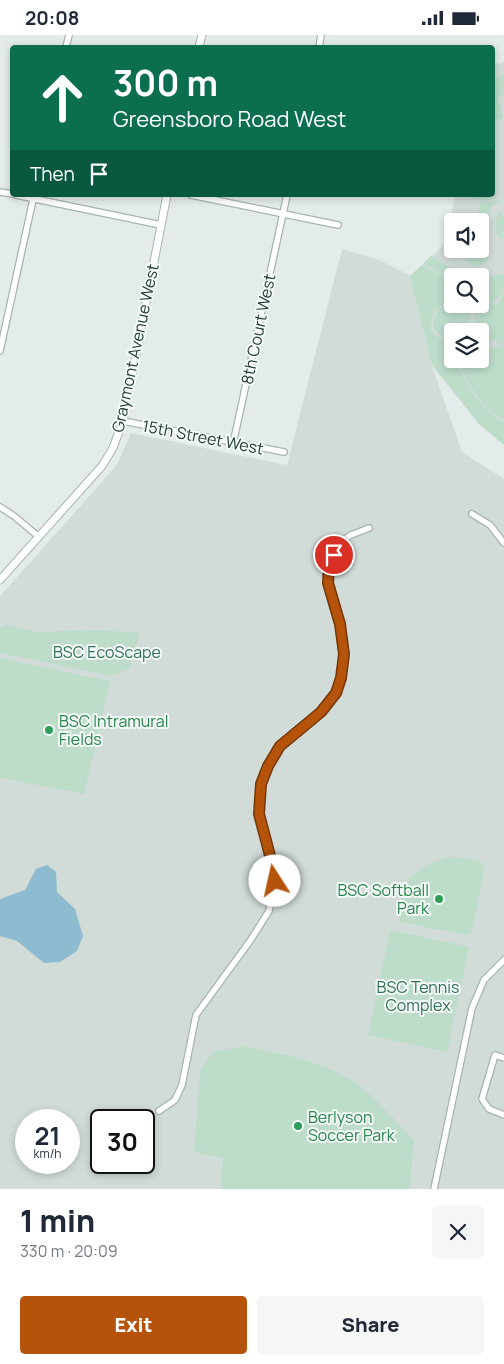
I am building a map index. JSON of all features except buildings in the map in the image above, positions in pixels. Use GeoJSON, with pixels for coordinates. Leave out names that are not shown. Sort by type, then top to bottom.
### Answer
{"type":"FeatureCollection","features":[{"type":"Feature","properties":{"kind":"street"},"geometry":{"type":"LineString","coordinates":[[0,351],[33,197],[161,225]]}},
{"type":"Feature","properties":{"kind":"street","name":"Graymont Avenue West"},"geometry":{"type":"LineString","coordinates":[[0,580],[102,466],[113,447],[123,421],[167,197]]}},
{"type":"Feature","properties":{"kind":"street"},"geometry":{"type":"LineString","coordinates":[[201,197],[338,225]]}},
{"type":"Feature","properties":{"kind":"street","name":"8th Court West"},"geometry":{"type":"LineString","coordinates":[[233,444],[287,197]]}},
{"type":"Feature","properties":{"kind":"street","name":"15th Street West"},"geometry":{"type":"LineString","coordinates":[[123,421],[233,444],[284,452]]}},
{"type":"Feature","properties":{"kind":"street"},"geometry":{"type":"LineString","coordinates":[[0,507],[39,537]]}},
{"type":"Feature","properties":{"kind":"street"},"geometry":{"type":"LineString","coordinates":[[472,514],[490,525],[504,543]]}},
{"type":"Feature","properties":{"kind":"street"},"geometry":{"type":"LineString","coordinates":[[159,1111],[175,1100],[182,1085],[196,1015],[250,941],[269,911],[275,881],[259,814],[261,784],[268,766],[280,746],[321,712],[336,693],[341,678],[344,654],[340,624],[328,583],[329,566],[339,543],[351,535],[369,528]]}},
{"type":"Feature","properties":{"kind":"street"},"geometry":{"type":"LineString","coordinates":[[434,1189],[472,1008],[484,980],[504,960]]}},
{"type":"Feature","properties":{"kind":"street"},"geometry":{"type":"LineString","coordinates":[[504,1058],[494,1055],[482,1099],[489,1109],[504,1115]]}},
{"type":"Feature","properties":{"kind":"shaded area"},"geometry":{"type":"Polygon","coordinates":[[[495,62],[499,64],[504,62],[504,445],[479,424],[432,366],[462,452],[504,479],[504,1189],[0,1189],[0,596],[116,466],[131,433],[287,465],[342,249],[377,259],[411,276],[444,245],[444,258],[489,258],[489,213],[452,213],[455,197],[495,197],[495,62]]]}},
{"type":"Feature","properties":{"kind":"green space"},"geometry":{"type":"Polygon","coordinates":[[[504,74],[504,94],[497,97],[504,118],[495,121],[495,77],[504,74]]]}},
{"type":"Feature","properties":{"kind":"green space"},"geometry":{"type":"Polygon","coordinates":[[[495,193],[497,194],[495,199],[480,201],[477,198],[472,200],[472,197],[495,197],[495,193]]]}},
{"type":"Feature","properties":{"kind":"green space"},"geometry":{"type":"Polygon","coordinates":[[[500,200],[488,213],[478,213],[480,203],[500,200]]]}},
{"type":"Feature","properties":{"kind":"green space"},"geometry":{"type":"Polygon","coordinates":[[[503,210],[501,216],[504,217],[504,230],[501,234],[504,235],[504,238],[501,238],[497,235],[496,221],[498,215],[503,210]]]}},
{"type":"Feature","properties":{"kind":"green space"},"geometry":{"type":"Polygon","coordinates":[[[431,256],[450,268],[444,268],[444,274],[423,264],[431,256]]]}},
{"type":"Feature","properties":{"kind":"green space"},"geometry":{"type":"Polygon","coordinates":[[[488,258],[488,260],[479,266],[470,264],[464,259],[488,258]]]}},
{"type":"Feature","properties":{"kind":"green space"},"geometry":{"type":"Polygon","coordinates":[[[422,265],[444,275],[444,304],[436,311],[431,320],[431,331],[444,342],[444,368],[459,368],[471,390],[484,407],[504,422],[504,445],[479,424],[432,364],[410,276],[422,265]]]}},
{"type":"Feature","properties":{"kind":"green space"},"geometry":{"type":"Polygon","coordinates":[[[504,274],[503,291],[499,297],[489,302],[489,276],[504,274]]]}},
{"type":"Feature","properties":{"kind":"green space"},"geometry":{"type":"Polygon","coordinates":[[[504,293],[504,420],[488,409],[470,385],[461,368],[489,368],[489,347],[499,347],[496,339],[489,343],[489,323],[474,323],[474,319],[475,313],[489,313],[489,304],[493,302],[496,307],[504,293]]]}},
{"type":"Feature","properties":{"kind":"green space"},"geometry":{"type":"Polygon","coordinates":[[[444,305],[444,313],[471,313],[469,323],[444,323],[444,340],[433,328],[438,311],[444,305]]]}},
{"type":"Feature","properties":{"kind":"green space","name":"BSC EcoScape"},"geometry":{"type":"Polygon","coordinates":[[[6,624],[36,632],[97,630],[140,633],[129,669],[111,676],[0,653],[0,628],[6,624]]]}},
{"type":"Feature","properties":{"kind":"green space","name":"BSC Intramural Fields"},"geometry":{"type":"Polygon","coordinates":[[[0,658],[110,681],[84,794],[0,778],[0,658]]]}},
{"type":"Feature","properties":{"kind":"green space","name":"BSC Softball Park"},"geometry":{"type":"Polygon","coordinates":[[[449,857],[468,858],[485,865],[472,931],[467,935],[400,922],[400,898],[410,879],[427,865],[449,857]]]}},
{"type":"Feature","properties":{"kind":"green space","name":"BSC Tennis Complex"},"geometry":{"type":"Polygon","coordinates":[[[390,930],[469,947],[447,1052],[368,1035],[390,930]]]}},
{"type":"Feature","properties":{"kind":"green space","name":"Berlyson Soccer Park"},"geometry":{"type":"Polygon","coordinates":[[[243,1046],[314,1063],[340,1074],[361,1087],[414,1140],[410,1189],[221,1189],[223,1158],[194,1152],[200,1071],[213,1052],[243,1046]]]}},
{"type":"Feature","properties":{"kind":"water"},"geometry":{"type":"Polygon","coordinates":[[[47,865],[56,872],[57,892],[75,909],[83,936],[77,951],[60,962],[44,963],[17,941],[0,936],[0,899],[25,890],[36,869],[47,865]]]}},
{"type":"Feature","properties":{"kind":"place","name":"BSC Intramural Fields"},"geometry":{"type":"Point","coordinates":[49,730]}},
{"type":"Feature","properties":{"kind":"place","name":"BSC Softball Park"},"geometry":{"type":"Point","coordinates":[439,899]}},
{"type":"Feature","properties":{"kind":"place","name":"Berlyson Soccer Park"},"geometry":{"type":"Point","coordinates":[298,1126]}},
{"type":"Feature","properties":{"kind":"route"},"geometry":{"type":"LineString","coordinates":[[275,881],[259,814],[261,784],[268,766],[280,746],[321,712],[336,693],[341,678],[344,654],[340,624],[328,583],[329,566],[334,555]]}}]}
